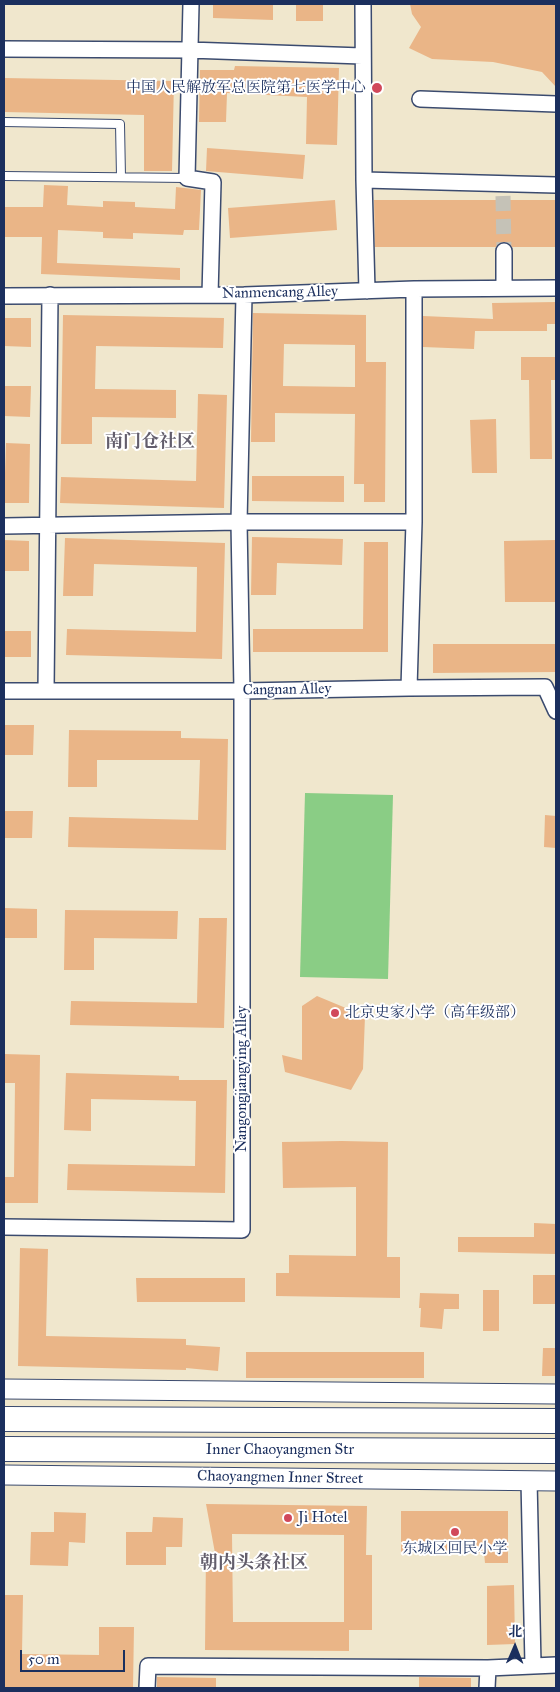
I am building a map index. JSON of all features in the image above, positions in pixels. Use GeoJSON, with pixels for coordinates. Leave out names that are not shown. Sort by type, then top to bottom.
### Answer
{"type":"FeatureCollection","features":[{"type":"Feature","properties":{"kind":"main road","name":"Inner Chaoyangmen Str"},"geometry":{"type":"LineString","coordinates":[[4,1419],[556,1421]]}},
{"type":"Feature","properties":{"kind":"main road","name":"Inner Chaoyangmen Str"},"geometry":{"type":"LineString","coordinates":[[4,1449],[556,1451]]}},
{"type":"Feature","properties":{"kind":"street"},"geometry":{"type":"LineString","coordinates":[[191,4],[187,178],[213,182],[210,295]]}},
{"type":"Feature","properties":{"kind":"street"},"geometry":{"type":"LineString","coordinates":[[363,4],[362,56],[367,291]]}},
{"type":"Feature","properties":{"kind":"street"},"geometry":{"type":"LineString","coordinates":[[4,49],[189,50],[362,56]]}},
{"type":"Feature","properties":{"kind":"street"},"geometry":{"type":"LineString","coordinates":[[420,98],[556,104]]}},
{"type":"Feature","properties":{"kind":"street"},"geometry":{"type":"LineString","coordinates":[[364,180],[503,190],[556,185]]}},
{"type":"Feature","properties":{"kind":"street"},"geometry":{"type":"LineString","coordinates":[[504,252],[504,288]]}},
{"type":"Feature","properties":{"kind":"street","name":"Nanmencang Alley"},"geometry":{"type":"LineString","coordinates":[[4,296],[210,295],[414,289],[556,288]]}},
{"type":"Feature","properties":{"kind":"street"},"geometry":{"type":"LineString","coordinates":[[409,688],[414,522],[414,289]]}},
{"type":"Feature","properties":{"kind":"street"},"geometry":{"type":"LineString","coordinates":[[242,691],[239,522],[244,294]]}},
{"type":"Feature","properties":{"kind":"street"},"geometry":{"type":"LineString","coordinates":[[46,690],[50,295]]}},
{"type":"Feature","properties":{"kind":"street"},"geometry":{"type":"LineString","coordinates":[[4,526],[239,522],[414,522]]}},
{"type":"Feature","properties":{"kind":"street","name":"Cangnan Alley"},"geometry":{"type":"LineString","coordinates":[[4,691],[242,691],[544,687],[556,711]]}},
{"type":"Feature","properties":{"kind":"street","name":"Nangongjiangying Alley"},"geometry":{"type":"LineString","coordinates":[[4,1227],[242,1230],[242,691]]}},
{"type":"Feature","properties":{"kind":"street"},"geometry":{"type":"LineString","coordinates":[[4,1389],[556,1394]]}},
{"type":"Feature","properties":{"kind":"street","name":"Chaoyangmen Inner Street"},"geometry":{"type":"LineString","coordinates":[[4,1475],[556,1481]]}},
{"type":"Feature","properties":{"kind":"street"},"geometry":{"type":"LineString","coordinates":[[529,1480],[532,1664]]}},
{"type":"Feature","properties":{"kind":"street"},"geometry":{"type":"LineString","coordinates":[[147,1688],[148,1666],[488,1668],[532,1664],[556,1665]]}},
{"type":"Feature","properties":{"kind":"street"},"geometry":{"type":"LineString","coordinates":[[487,1688],[488,1668]]}},
{"type":"Feature","properties":{"kind":"lane"},"geometry":{"type":"LineString","coordinates":[[4,122],[120,124],[121,177]]}},
{"type":"Feature","properties":{"kind":"lane"},"geometry":{"type":"LineString","coordinates":[[4,176],[187,178]]}},
{"type":"Feature","properties":{"kind":"green space"},"geometry":{"type":"Polygon","coordinates":[[[305,793],[393,795],[388,979],[300,977],[305,793]]]}},
{"type":"Feature","properties":{"kind":"building"},"geometry":{"type":"Polygon","coordinates":[[[213,4],[273,4],[273,20],[213,18],[213,4]]]}},
{"type":"Feature","properties":{"kind":"building"},"geometry":{"type":"Polygon","coordinates":[[[296,4],[323,4],[323,21],[296,21],[296,4]]]}},
{"type":"Feature","properties":{"kind":"building"},"geometry":{"type":"Polygon","coordinates":[[[410,4],[556,4],[556,87],[542,72],[493,62],[432,59],[409,48],[421,27],[412,14],[410,4]]]}},
{"type":"Feature","properties":{"kind":"building"},"geometry":{"type":"Polygon","coordinates":[[[235,66],[339,68],[337,145],[306,144],[307,97],[227,93],[226,122],[199,122],[200,70],[234,70],[235,66]]]}},
{"type":"Feature","properties":{"kind":"building"},"geometry":{"type":"Polygon","coordinates":[[[4,78],[174,81],[172,171],[144,171],[144,115],[4,112],[4,78]]]}},
{"type":"Feature","properties":{"kind":"building"},"geometry":{"type":"Polygon","coordinates":[[[207,148],[305,155],[303,179],[206,171],[207,148]]]}},
{"type":"Feature","properties":{"kind":"building"},"geometry":{"type":"Polygon","coordinates":[[[44,185],[68,186],[67,205],[103,207],[103,201],[135,202],[135,207],[175,209],[176,187],[201,190],[199,230],[184,230],[183,235],[133,233],[133,239],[103,238],[103,232],[58,230],[57,263],[180,268],[180,280],[41,274],[42,237],[4,237],[4,207],[43,207],[44,185]]]}},
{"type":"Feature","properties":{"kind":"building"},"geometry":{"type":"Polygon","coordinates":[[[335,200],[337,230],[230,238],[228,208],[335,200]]]}},
{"type":"Feature","properties":{"kind":"building"},"geometry":{"type":"Polygon","coordinates":[[[374,200],[556,200],[556,247],[512,247],[509,243],[504,242],[499,243],[496,247],[375,247],[374,200]]]}},
{"type":"Feature","properties":{"kind":"building"},"geometry":{"type":"Polygon","coordinates":[[[556,302],[556,324],[547,324],[547,331],[475,331],[474,349],[423,347],[423,316],[493,319],[492,303],[556,302]]]}},
{"type":"Feature","properties":{"kind":"building"},"geometry":{"type":"Polygon","coordinates":[[[253,313],[366,315],[366,362],[386,362],[385,502],[364,502],[364,484],[354,484],[355,414],[275,413],[275,442],[251,442],[253,313]],[[284,344],[283,386],[355,387],[355,345],[284,344]]]}},
{"type":"Feature","properties":{"kind":"building"},"geometry":{"type":"Polygon","coordinates":[[[63,315],[224,318],[223,348],[96,346],[95,389],[176,390],[176,418],[92,417],[92,444],[61,444],[63,315]]]}},
{"type":"Feature","properties":{"kind":"building"},"geometry":{"type":"Polygon","coordinates":[[[4,318],[31,318],[31,347],[4,346],[4,318]]]}},
{"type":"Feature","properties":{"kind":"building"},"geometry":{"type":"Polygon","coordinates":[[[521,357],[556,357],[556,380],[551,380],[552,459],[530,459],[529,380],[521,380],[521,357]]]}},
{"type":"Feature","properties":{"kind":"building"},"geometry":{"type":"Polygon","coordinates":[[[4,386],[31,386],[30,417],[4,416],[4,386]]]}},
{"type":"Feature","properties":{"kind":"building"},"geometry":{"type":"Polygon","coordinates":[[[198,394],[227,395],[224,508],[60,503],[61,477],[196,481],[198,394]]]}},
{"type":"Feature","properties":{"kind":"building"},"geometry":{"type":"Polygon","coordinates":[[[496,419],[497,473],[472,473],[470,420],[496,419]]]}},
{"type":"Feature","properties":{"kind":"building"},"geometry":{"type":"Polygon","coordinates":[[[6,443],[30,444],[29,503],[4,503],[6,443]]]}},
{"type":"Feature","properties":{"kind":"building"},"geometry":{"type":"Polygon","coordinates":[[[252,476],[344,476],[344,502],[252,501],[252,476]]]}},
{"type":"Feature","properties":{"kind":"building"},"geometry":{"type":"Polygon","coordinates":[[[252,537],[343,539],[342,565],[277,563],[276,595],[251,595],[252,537]]]}},
{"type":"Feature","properties":{"kind":"building"},"geometry":{"type":"Polygon","coordinates":[[[65,538],[225,543],[222,659],[66,655],[67,629],[196,632],[197,567],[94,564],[93,596],[63,596],[65,538]]]}},
{"type":"Feature","properties":{"kind":"building"},"geometry":{"type":"Polygon","coordinates":[[[4,540],[29,541],[29,571],[4,571],[4,540]]]}},
{"type":"Feature","properties":{"kind":"building"},"geometry":{"type":"Polygon","coordinates":[[[556,540],[556,602],[505,602],[504,541],[556,540]]]}},
{"type":"Feature","properties":{"kind":"building"},"geometry":{"type":"Polygon","coordinates":[[[364,542],[388,542],[388,652],[253,652],[253,629],[363,629],[364,542]]]}},
{"type":"Feature","properties":{"kind":"building"},"geometry":{"type":"Polygon","coordinates":[[[4,631],[31,631],[31,657],[4,657],[4,631]]]}},
{"type":"Feature","properties":{"kind":"building"},"geometry":{"type":"Polygon","coordinates":[[[433,644],[556,644],[556,672],[433,673],[433,644]]]}},
{"type":"Feature","properties":{"kind":"building"},"geometry":{"type":"Polygon","coordinates":[[[4,725],[34,725],[33,755],[4,755],[4,725]]]}},
{"type":"Feature","properties":{"kind":"building"},"geometry":{"type":"Polygon","coordinates":[[[69,730],[181,731],[181,738],[228,739],[226,850],[68,847],[69,817],[198,820],[200,760],[97,760],[97,787],[68,787],[69,730]]]}},
{"type":"Feature","properties":{"kind":"building"},"geometry":{"type":"Polygon","coordinates":[[[4,811],[33,811],[32,838],[4,838],[4,811]]]}},
{"type":"Feature","properties":{"kind":"building"},"geometry":{"type":"Polygon","coordinates":[[[545,815],[556,816],[556,848],[544,847],[545,815]]]}},
{"type":"Feature","properties":{"kind":"building"},"geometry":{"type":"Polygon","coordinates":[[[4,908],[37,909],[37,938],[4,938],[4,908]]]}},
{"type":"Feature","properties":{"kind":"building"},"geometry":{"type":"Polygon","coordinates":[[[65,910],[178,911],[177,939],[94,938],[94,970],[64,970],[65,910]]]}},
{"type":"Feature","properties":{"kind":"building"},"geometry":{"type":"Polygon","coordinates":[[[199,918],[227,918],[224,1028],[70,1025],[71,1001],[197,1003],[199,918]]]}},
{"type":"Feature","properties":{"kind":"building"},"geometry":{"type":"Polygon","coordinates":[[[317,996],[365,1016],[363,1069],[351,1090],[285,1072],[282,1055],[302,1060],[302,1006],[317,996]]]}},
{"type":"Feature","properties":{"kind":"building"},"geometry":{"type":"Polygon","coordinates":[[[4,1054],[40,1055],[38,1203],[4,1203],[4,1177],[14,1177],[15,1083],[4,1083],[4,1054]]]}},
{"type":"Feature","properties":{"kind":"building"},"geometry":{"type":"Polygon","coordinates":[[[66,1073],[179,1076],[179,1080],[227,1080],[225,1193],[67,1190],[68,1164],[195,1166],[196,1101],[91,1099],[91,1131],[64,1130],[66,1073]]]}},
{"type":"Feature","properties":{"kind":"building"},"geometry":{"type":"Polygon","coordinates":[[[282,1142],[388,1142],[387,1257],[400,1257],[400,1298],[276,1296],[276,1273],[289,1273],[289,1255],[356,1256],[356,1187],[283,1188],[282,1142]]]}},
{"type":"Feature","properties":{"kind":"building"},"geometry":{"type":"Polygon","coordinates":[[[534,1223],[556,1224],[556,1254],[458,1252],[458,1237],[534,1237],[534,1223]]]}},
{"type":"Feature","properties":{"kind":"building"},"geometry":{"type":"Polygon","coordinates":[[[20,1248],[48,1249],[46,1336],[186,1339],[186,1345],[220,1347],[218,1371],[186,1368],[186,1370],[18,1366],[20,1248]]]}},
{"type":"Feature","properties":{"kind":"building"},"geometry":{"type":"Polygon","coordinates":[[[533,1275],[556,1275],[556,1304],[533,1304],[533,1275]]]}},
{"type":"Feature","properties":{"kind":"building"},"geometry":{"type":"Polygon","coordinates":[[[136,1278],[245,1278],[245,1302],[137,1302],[136,1278]]]}},
{"type":"Feature","properties":{"kind":"building"},"geometry":{"type":"Polygon","coordinates":[[[483,1290],[499,1290],[499,1331],[483,1331],[483,1290]]]}},
{"type":"Feature","properties":{"kind":"building"},"geometry":{"type":"Polygon","coordinates":[[[420,1293],[459,1294],[459,1309],[444,1309],[442,1329],[420,1327],[420,1293]]]}},
{"type":"Feature","properties":{"kind":"building"},"geometry":{"type":"Polygon","coordinates":[[[543,1348],[556,1348],[556,1376],[542,1376],[543,1348]]]}},
{"type":"Feature","properties":{"kind":"building"},"geometry":{"type":"Polygon","coordinates":[[[246,1352],[424,1352],[424,1378],[246,1378],[246,1352]]]}},
{"type":"Feature","properties":{"kind":"building"},"geometry":{"type":"Polygon","coordinates":[[[206,1504],[367,1506],[366,1555],[372,1555],[372,1630],[349,1630],[349,1651],[205,1650],[206,1553],[215,1553],[206,1504]],[[232,1534],[233,1622],[344,1622],[344,1535],[232,1534]]]}},
{"type":"Feature","properties":{"kind":"building","name":"东城区回民小学"},"geometry":{"type":"Polygon","coordinates":[[[401,1511],[508,1511],[508,1563],[485,1563],[484,1553],[401,1553],[401,1511]]]}},
{"type":"Feature","properties":{"kind":"building"},"geometry":{"type":"Polygon","coordinates":[[[54,1512],[86,1513],[85,1543],[69,1542],[68,1566],[30,1565],[31,1532],[54,1532],[54,1512]]]}},
{"type":"Feature","properties":{"kind":"building"},"geometry":{"type":"Polygon","coordinates":[[[153,1517],[183,1518],[182,1547],[166,1547],[166,1565],[126,1565],[126,1532],[152,1532],[153,1517]]]}},
{"type":"Feature","properties":{"kind":"building"},"geometry":{"type":"Polygon","coordinates":[[[514,1585],[515,1644],[487,1645],[487,1586],[514,1585]]]}},
{"type":"Feature","properties":{"kind":"building"},"geometry":{"type":"Polygon","coordinates":[[[4,1595],[23,1595],[22,1654],[99,1655],[99,1627],[134,1627],[133,1688],[4,1688],[4,1595]]]}},
{"type":"Feature","properties":{"kind":"building"},"geometry":{"type":"Polygon","coordinates":[[[157,1677],[216,1678],[216,1688],[157,1688],[157,1677]]]}},
{"type":"Feature","properties":{"kind":"building"},"geometry":{"type":"Polygon","coordinates":[[[419,1677],[471,1678],[471,1688],[419,1688],[419,1677]]]}},
{"type":"Feature","properties":{"kind":"tunnel"},"geometry":{"type":"LineString","coordinates":[[503,196],[504,251]]}},
{"type":"Feature","properties":{"kind":"place","name":"中国人民解放军总医院第七医学中心"},"geometry":{"type":"Point","coordinates":[377,88]}},
{"type":"Feature","properties":{"kind":"place","name":"北京史家小学（高年级部）"},"geometry":{"type":"Point","coordinates":[335,1013]}},
{"type":"Feature","properties":{"kind":"place","name":"Ji Hotel"},"geometry":{"type":"Point","coordinates":[288,1518]}},
{"type":"Feature","properties":{"kind":"place","name":"东城区回民小学"},"geometry":{"type":"Point","coordinates":[455,1532]}},
{"type":"Feature","properties":{"kind":"district","name":"南门仓社区"},"geometry":{"type":"Point","coordinates":[150,443]}},
{"type":"Feature","properties":{"kind":"district","name":"朝内头条社区"},"geometry":{"type":"Point","coordinates":[254,1564]}}]}
